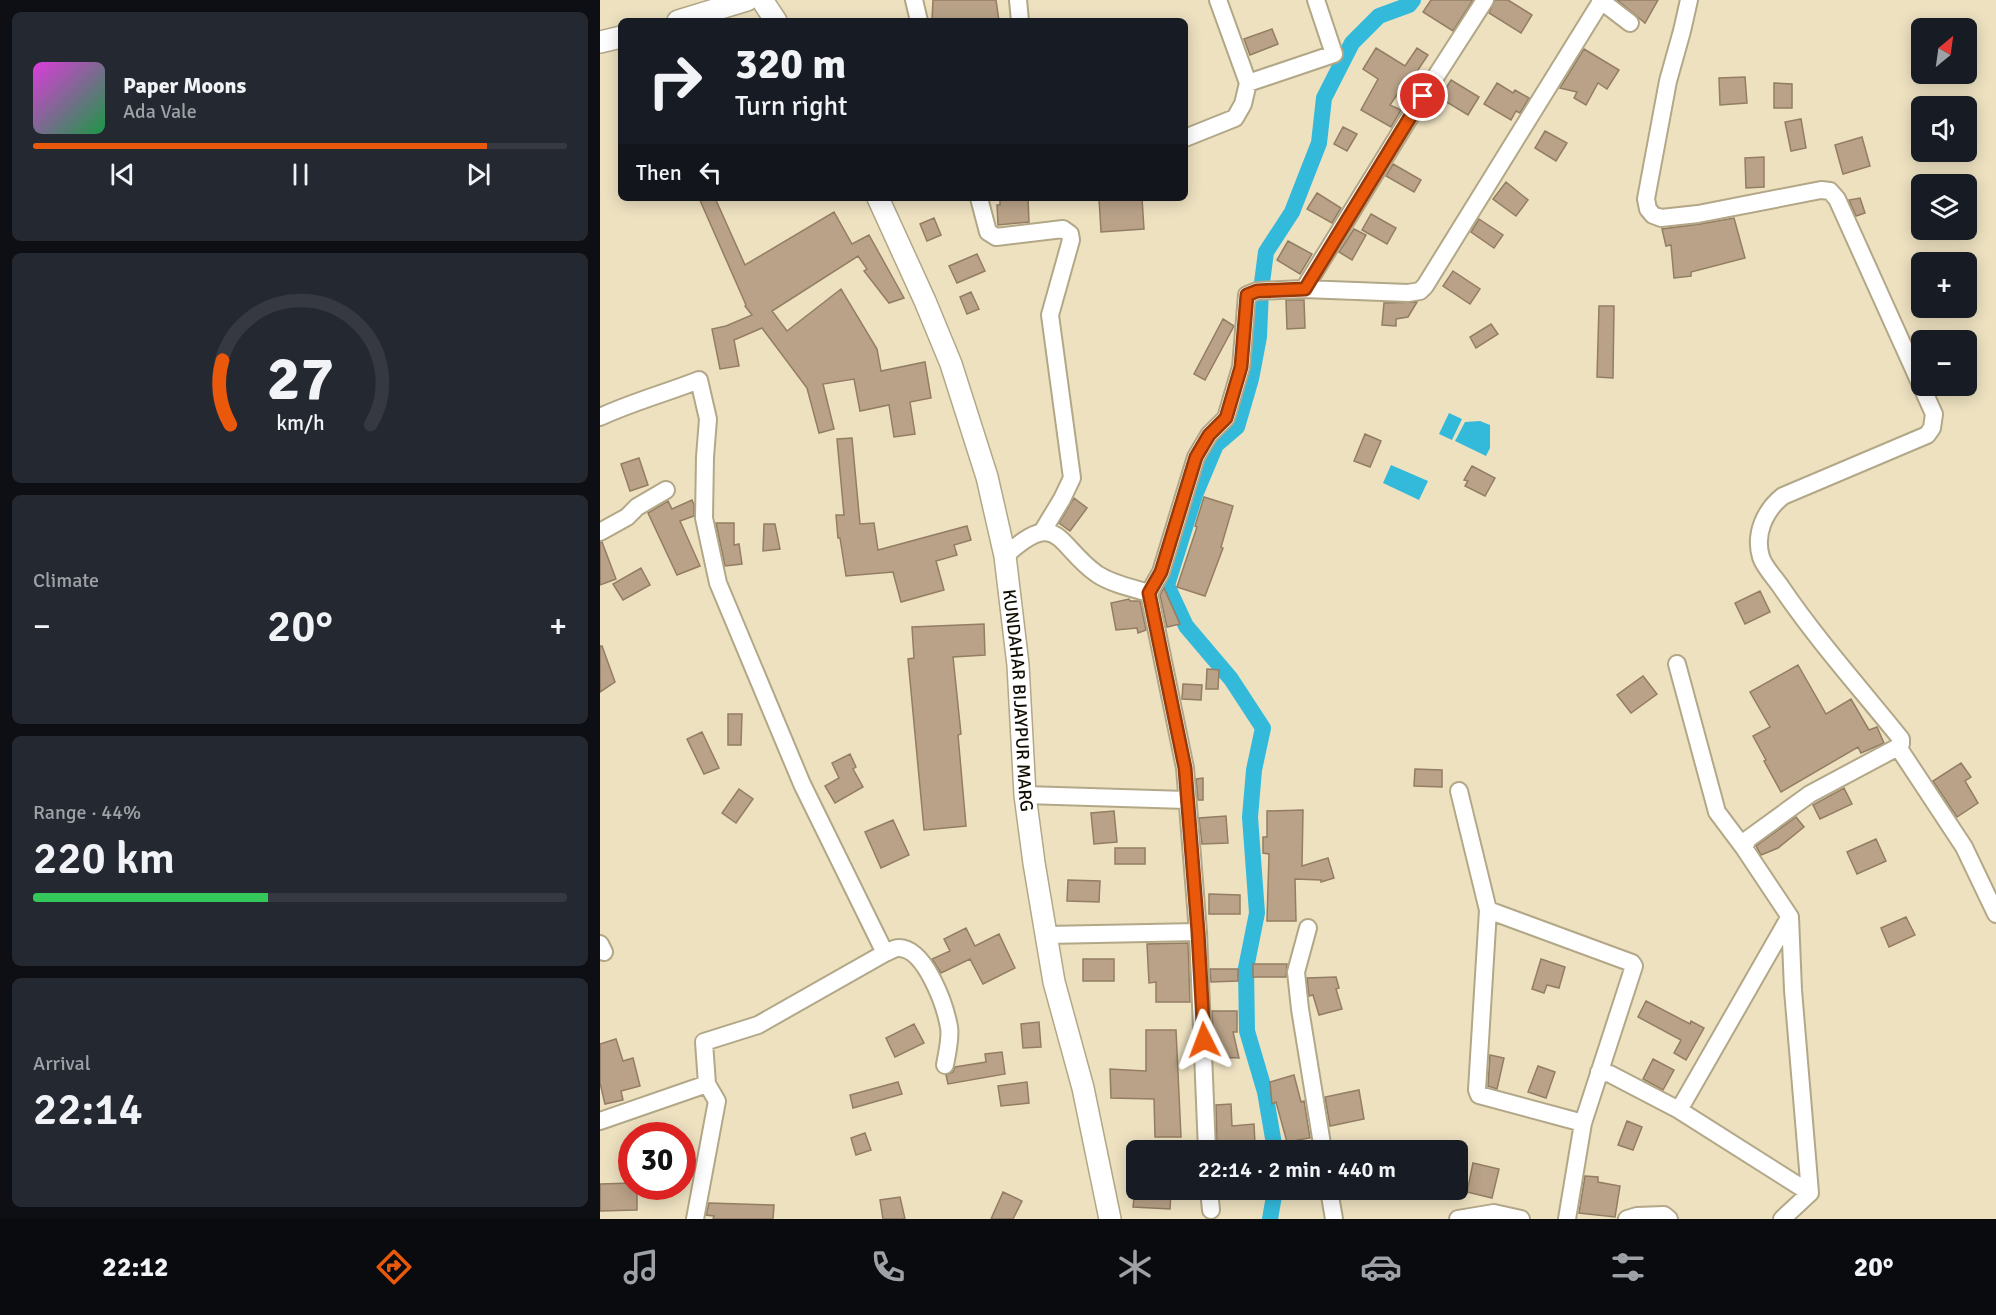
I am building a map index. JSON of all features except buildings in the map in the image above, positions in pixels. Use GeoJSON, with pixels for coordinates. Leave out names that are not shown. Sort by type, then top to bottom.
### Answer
{"type":"FeatureCollection","features":[{"type":"Feature","properties":{"kind":"main road"},"geometry":{"type":"LineString","coordinates":[[688,18],[747,0]]}},
{"type":"Feature","properties":{"kind":"main road"},"geometry":{"type":"LineString","coordinates":[[762,0],[774,18]]}},
{"type":"Feature","properties":{"kind":"main road"},"geometry":{"type":"LineString","coordinates":[[600,42],[618,38]]}},
{"type":"Feature","properties":{"kind":"main road","name":"KUNDAHAR BIJAYPUR MARG"},"geometry":{"type":"LineString","coordinates":[[879,201],[917,282],[951,364],[987,477],[1005,556],[1018,664],[1025,795],[1046,935],[1054,982],[1083,1088],[1110,1219]]}},
{"type":"Feature","properties":{"kind":"street"},"geometry":{"type":"LineString","coordinates":[[914,0],[918,18]]}},
{"type":"Feature","properties":{"kind":"street"},"geometry":{"type":"LineString","coordinates":[[1018,0],[1020,18]]}},
{"type":"Feature","properties":{"kind":"street"},"geometry":{"type":"LineString","coordinates":[[1188,137],[1235,118],[1243,104],[1248,84],[1218,0]]}},
{"type":"Feature","properties":{"kind":"street"},"geometry":{"type":"LineString","coordinates":[[1248,84],[1334,54],[1316,0]]}},
{"type":"Feature","properties":{"kind":"street"},"geometry":{"type":"LineString","coordinates":[[1305,289],[1411,115],[1485,0]]}},
{"type":"Feature","properties":{"kind":"street"},"geometry":{"type":"LineString","coordinates":[[1207,1140],[1198,932],[1185,768],[1149,593],[1161,572],[1196,457],[1209,435],[1226,418],[1241,367],[1247,295],[1257,291],[1305,289],[1408,293],[1420,291],[1601,0],[1630,23]]}},
{"type":"Feature","properties":{"kind":"street"},"geometry":{"type":"LineString","coordinates":[[1689,0],[1668,81],[1646,199],[1648,209],[1661,218],[1698,214],[1821,190],[1830,191],[1837,199],[1934,414],[1932,428],[1928,435],[1783,496],[1767,512],[1758,536],[1761,558],[1796,608],[1901,739],[1901,744],[1810,794],[1748,838],[1744,848]]}},
{"type":"Feature","properties":{"kind":"street"},"geometry":{"type":"LineString","coordinates":[[980,201],[988,232],[996,237],[1063,229],[1070,234],[1071,240],[1050,315],[1072,478],[1042,532]]}},
{"type":"Feature","properties":{"kind":"street"},"geometry":{"type":"LineString","coordinates":[[600,417],[627,404],[672,391],[699,380],[708,419],[704,518],[718,583],[802,784],[885,953]]}},
{"type":"Feature","properties":{"kind":"street"},"geometry":{"type":"LineString","coordinates":[[600,532],[627,518],[637,507],[666,490]]}},
{"type":"Feature","properties":{"kind":"street"},"geometry":{"type":"LineString","coordinates":[[1005,556],[1024,538],[1042,532],[1056,534],[1096,573],[1104,578],[1149,593]]}},
{"type":"Feature","properties":{"kind":"street"},"geometry":{"type":"LineString","coordinates":[[1677,664],[1718,812],[1790,917],[1793,990],[1810,1193]]}},
{"type":"Feature","properties":{"kind":"street"},"geometry":{"type":"LineString","coordinates":[[1898,747],[1964,847],[1996,914]]}},
{"type":"Feature","properties":{"kind":"street"},"geometry":{"type":"LineString","coordinates":[[1460,791],[1488,910],[1477,1090],[1479,1095],[1583,1123]]}},
{"type":"Feature","properties":{"kind":"street"},"geometry":{"type":"LineString","coordinates":[[1025,795],[1186,800]]}},
{"type":"Feature","properties":{"kind":"street"},"geometry":{"type":"LineString","coordinates":[[1488,910],[1632,963],[1634,966],[1583,1123],[1567,1219]]}},
{"type":"Feature","properties":{"kind":"street"},"geometry":{"type":"LineString","coordinates":[[1679,1110],[1790,917]]}},
{"type":"Feature","properties":{"kind":"street"},"geometry":{"type":"LineString","coordinates":[[1308,928],[1296,972],[1321,1140]]}},
{"type":"Feature","properties":{"kind":"street"},"geometry":{"type":"LineString","coordinates":[[1046,935],[1198,932]]}},
{"type":"Feature","properties":{"kind":"street"},"geometry":{"type":"LineString","coordinates":[[694,1219],[717,1101],[707,1084],[704,1042],[758,1025],[897,948],[908,950],[920,958],[937,988],[950,1029],[945,1065]]}},
{"type":"Feature","properties":{"kind":"street"},"geometry":{"type":"LineString","coordinates":[[1599,1072],[1610,1074],[1679,1110],[1810,1193]]}},
{"type":"Feature","properties":{"kind":"street"},"geometry":{"type":"LineString","coordinates":[[600,1121],[707,1084]]}},
{"type":"Feature","properties":{"kind":"street"},"geometry":{"type":"LineString","coordinates":[[1782,1219],[1810,1193]]}},
{"type":"Feature","properties":{"kind":"street"},"geometry":{"type":"LineString","coordinates":[[1210,1200],[1211,1210]]}},
{"type":"Feature","properties":{"kind":"street"},"geometry":{"type":"LineString","coordinates":[[1331,1200],[1334,1219]]}},
{"type":"Feature","properties":{"kind":"street"},"geometry":{"type":"LineString","coordinates":[[1458,1219],[1494,1213],[1518,1219]]}},
{"type":"Feature","properties":{"kind":"street"},"geometry":{"type":"LineString","coordinates":[[1628,1219],[1637,1216],[1664,1215],[1669,1219]]}},
{"type":"Feature","properties":{"kind":"water"},"geometry":{"type":"Polygon","coordinates":[[[1449,413],[1462,419],[1452,440],[1439,434],[1449,413]]]}},
{"type":"Feature","properties":{"kind":"water"},"geometry":{"type":"Polygon","coordinates":[[[1480,421],[1490,425],[1490,448],[1486,456],[1455,441],[1465,422],[1480,421]]]}},
{"type":"Feature","properties":{"kind":"water"},"geometry":{"type":"Polygon","coordinates":[[[1391,465],[1428,481],[1419,500],[1383,483],[1391,465]]]}},
{"type":"Feature","properties":{"kind":"waterway"},"geometry":{"type":"LineString","coordinates":[[1273,1140],[1265,1092],[1247,1031],[1246,968],[1257,913],[1250,817],[1254,770],[1263,728],[1231,679],[1186,626],[1167,585],[1195,495],[1216,445],[1237,427],[1251,379],[1259,337],[1261,290],[1266,252],[1292,212],[1319,143],[1324,98],[1352,43],[1379,16],[1409,5],[1413,0]]}},
{"type":"Feature","properties":{"kind":"waterway"},"geometry":{"type":"LineString","coordinates":[[1270,1219],[1273,1200]]}},
{"type":"Feature","properties":{"kind":"route"},"geometry":{"type":"LineString","coordinates":[[1204,1040],[1185,768],[1149,593],[1161,572],[1196,457],[1209,435],[1226,418],[1241,367],[1247,295],[1257,291],[1305,289],[1423,96]]}}]}
